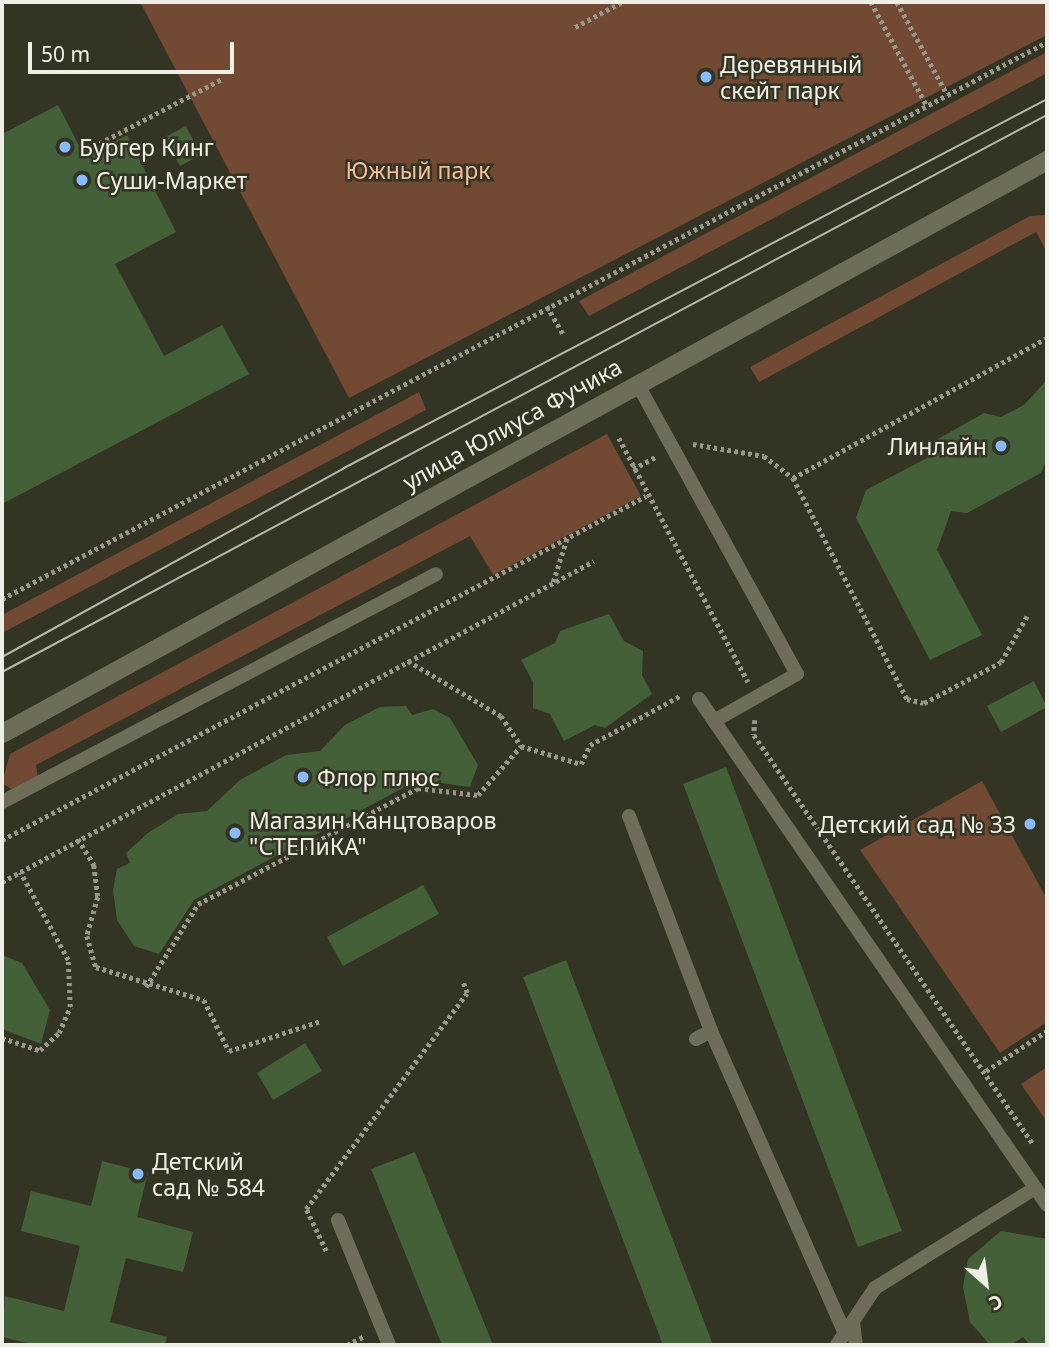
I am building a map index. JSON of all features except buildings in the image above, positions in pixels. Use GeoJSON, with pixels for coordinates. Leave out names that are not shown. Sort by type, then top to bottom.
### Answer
{"type":"FeatureCollection","features":[{"type":"Feature","properties":{"kind":"street","name":"улица Юлиуса Фучика"},"geometry":{"type":"LineString","coordinates":[[2,733],[1047,160]]}},
{"type":"Feature","properties":{"kind":"lane"},"geometry":{"type":"LineString","coordinates":[[637,383],[797,674],[714,721]]}},
{"type":"Feature","properties":{"kind":"lane"},"geometry":{"type":"LineString","coordinates":[[2,802],[436,574]]}},
{"type":"Feature","properties":{"kind":"lane"},"geometry":{"type":"LineString","coordinates":[[696,694],[1047,1205]]}},
{"type":"Feature","properties":{"kind":"lane"},"geometry":{"type":"LineString","coordinates":[[629,816],[711,1031],[845,1334],[856,1345]]}},
{"type":"Feature","properties":{"kind":"lane"},"geometry":{"type":"LineString","coordinates":[[696,1039],[711,1031]]}},
{"type":"Feature","properties":{"kind":"lane"},"geometry":{"type":"LineString","coordinates":[[845,1334],[875,1288],[1035,1188]]}},
{"type":"Feature","properties":{"kind":"lane"},"geometry":{"type":"LineString","coordinates":[[338,1220],[389,1345]]}},
{"type":"Feature","properties":{"kind":"path"},"geometry":{"type":"LineString","coordinates":[[575,27],[622,2]]}},
{"type":"Feature","properties":{"kind":"path"},"geometry":{"type":"LineString","coordinates":[[871,2],[926,104]]}},
{"type":"Feature","properties":{"kind":"path"},"geometry":{"type":"LineString","coordinates":[[897,2],[947,94]]}},
{"type":"Feature","properties":{"kind":"path"},"geometry":{"type":"LineString","coordinates":[[2,598],[926,104],[1047,42]]}},
{"type":"Feature","properties":{"kind":"path"},"geometry":{"type":"LineString","coordinates":[[81,152],[224,78]]}},
{"type":"Feature","properties":{"kind":"path"},"geometry":{"type":"LineString","coordinates":[[547,306],[563,334]]}},
{"type":"Feature","properties":{"kind":"path"},"geometry":{"type":"LineString","coordinates":[[793,478],[1047,338]]}},
{"type":"Feature","properties":{"kind":"path"},"geometry":{"type":"LineString","coordinates":[[619,438],[646,496],[757,698],[754,735],[986,1071],[1040,1160]]}},
{"type":"Feature","properties":{"kind":"path"},"geometry":{"type":"LineString","coordinates":[[633,469],[687,443],[760,454],[793,478],[907,699],[924,702],[1000,662],[1028,614]]}},
{"type":"Feature","properties":{"kind":"path"},"geometry":{"type":"LineString","coordinates":[[2,840],[646,496]]}},
{"type":"Feature","properties":{"kind":"path"},"geometry":{"type":"LineString","coordinates":[[553,583],[567,538]]}},
{"type":"Feature","properties":{"kind":"path"},"geometry":{"type":"LineString","coordinates":[[2,882],[594,561]]}},
{"type":"Feature","properties":{"kind":"path"},"geometry":{"type":"LineString","coordinates":[[407,661],[501,716],[521,746],[581,764],[590,745],[696,694]]}},
{"type":"Feature","properties":{"kind":"path"},"geometry":{"type":"LineString","coordinates":[[146,986],[198,904],[418,788],[478,795],[521,746]]}},
{"type":"Feature","properties":{"kind":"path"},"geometry":{"type":"LineString","coordinates":[[78,839],[94,864],[99,897],[87,936],[96,967],[146,986],[204,1000],[229,1051],[320,1021]]}},
{"type":"Feature","properties":{"kind":"path"},"geometry":{"type":"LineString","coordinates":[[2,1038],[40,1050],[60,1033],[70,1007],[68,960],[20,872]]}},
{"type":"Feature","properties":{"kind":"path"},"geometry":{"type":"LineString","coordinates":[[328,1255],[306,1209],[467,993],[463,982]]}},
{"type":"Feature","properties":{"kind":"path"},"geometry":{"type":"LineString","coordinates":[[986,1071],[1047,1031]]}},
{"type":"Feature","properties":{"kind":"path"},"geometry":{"type":"LineString","coordinates":[[347,1345],[366,1336],[360,1325]]}},
{"type":"Feature","properties":{"kind":"green space","name":"Южный парк"},"geometry":{"type":"Polygon","coordinates":[[[140,2],[1047,2],[1047,35],[349,398],[140,2]]]}},
{"type":"Feature","properties":{"kind":"green space"},"geometry":{"type":"Polygon","coordinates":[[[1047,52],[1047,73],[589,316],[579,301],[1047,52]]]}},
{"type":"Feature","properties":{"kind":"green space"},"geometry":{"type":"Polygon","coordinates":[[[1047,215],[1047,252],[1036,232],[759,382],[750,367],[1030,216],[1047,215]]]}},
{"type":"Feature","properties":{"kind":"green space"},"geometry":{"type":"Polygon","coordinates":[[[419,392],[426,410],[2,633],[2,615],[419,392]]]}},
{"type":"Feature","properties":{"kind":"green space"},"geometry":{"type":"Polygon","coordinates":[[[607,434],[641,496],[493,575],[470,536],[36,765],[38,779],[20,795],[2,783],[10,754],[607,434]]]}},
{"type":"Feature","properties":{"kind":"green space"},"geometry":{"type":"Polygon","coordinates":[[[982,781],[1047,899],[1047,1022],[1000,1053],[860,850],[982,781]]]}},
{"type":"Feature","properties":{"kind":"green space"},"geometry":{"type":"Polygon","coordinates":[[[1047,1067],[1047,1122],[1021,1084],[1047,1067]]]}},
{"type":"Feature","properties":{"kind":"tram line"},"geometry":{"type":"LineString","coordinates":[[2,657],[344,468],[1047,99]]}},
{"type":"Feature","properties":{"kind":"tram line"},"geometry":{"type":"LineString","coordinates":[[2,672],[1047,115]]}},
{"type":"Feature","properties":{"kind":"place","name":"Деревянный скейт парк"},"geometry":{"type":"Point","coordinates":[706,77]}},
{"type":"Feature","properties":{"kind":"place","name":"Бургер Кинг"},"geometry":{"type":"Point","coordinates":[65,147]}},
{"type":"Feature","properties":{"kind":"place","name":"Суши-Маркет"},"geometry":{"type":"Point","coordinates":[82,180]}},
{"type":"Feature","properties":{"kind":"place","name":"Линлайн"},"geometry":{"type":"Point","coordinates":[1001,446]}},
{"type":"Feature","properties":{"kind":"place","name":"Флор плюс"},"geometry":{"type":"Point","coordinates":[303,777]}},
{"type":"Feature","properties":{"kind":"place","name":"Детский сад № 33"},"geometry":{"type":"Point","coordinates":[1030,824]}},
{"type":"Feature","properties":{"kind":"place","name":"Магазин Канцтоваров \"СТЕПиКА\""},"geometry":{"type":"Point","coordinates":[235,833]}},
{"type":"Feature","properties":{"kind":"place","name":"Детский сад № 584"},"geometry":{"type":"Point","coordinates":[138,1174]}}]}
